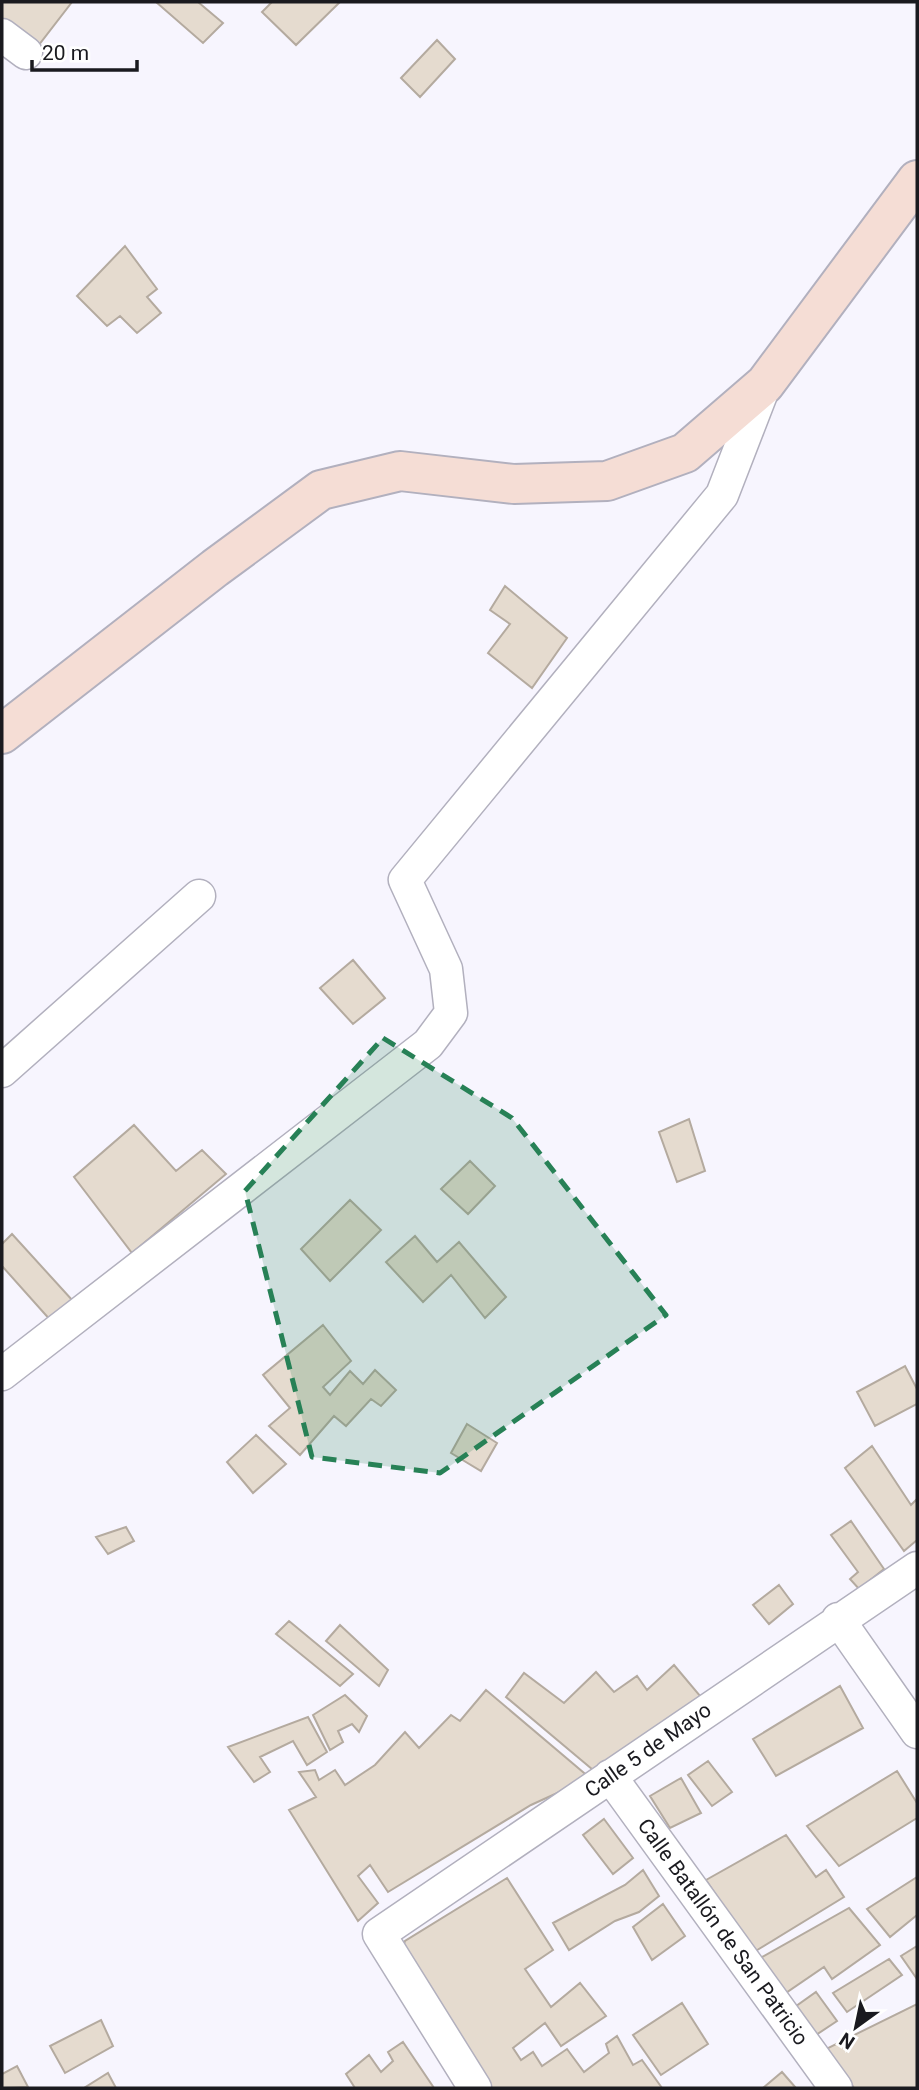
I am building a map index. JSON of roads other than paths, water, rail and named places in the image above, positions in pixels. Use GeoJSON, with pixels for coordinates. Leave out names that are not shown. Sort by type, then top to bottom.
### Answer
{"type":"FeatureCollection","features":[{"type":"Feature","properties":{"kind":"main road"},"geometry":{"type":"LineString","coordinates":[[2,734],[215,568],[321,490],[400,471],[514,484],[607,481],[685,453],[765,384],[917,180]]}},
{"type":"Feature","properties":{"kind":"street"},"geometry":{"type":"LineString","coordinates":[[2,1374],[428,1044],[451,1013],[446,969],[405,880],[722,495],[765,384]]}},
{"type":"Feature","properties":{"kind":"street"},"geometry":{"type":"LineString","coordinates":[[2,1071],[199,896]]}},
{"type":"Feature","properties":{"kind":"street","name":"Calle 5 de Mayo"},"geometry":{"type":"LineString","coordinates":[[475,2088],[379,1934],[917,1567]]}},
{"type":"Feature","properties":{"kind":"street"},"geometry":{"type":"LineString","coordinates":[[838,1619],[917,1732]]}},
{"type":"Feature","properties":{"kind":"street","name":"Calle Batallón de San Patricio"},"geometry":{"type":"LineString","coordinates":[[610,1776],[836,2088]]}}]}
